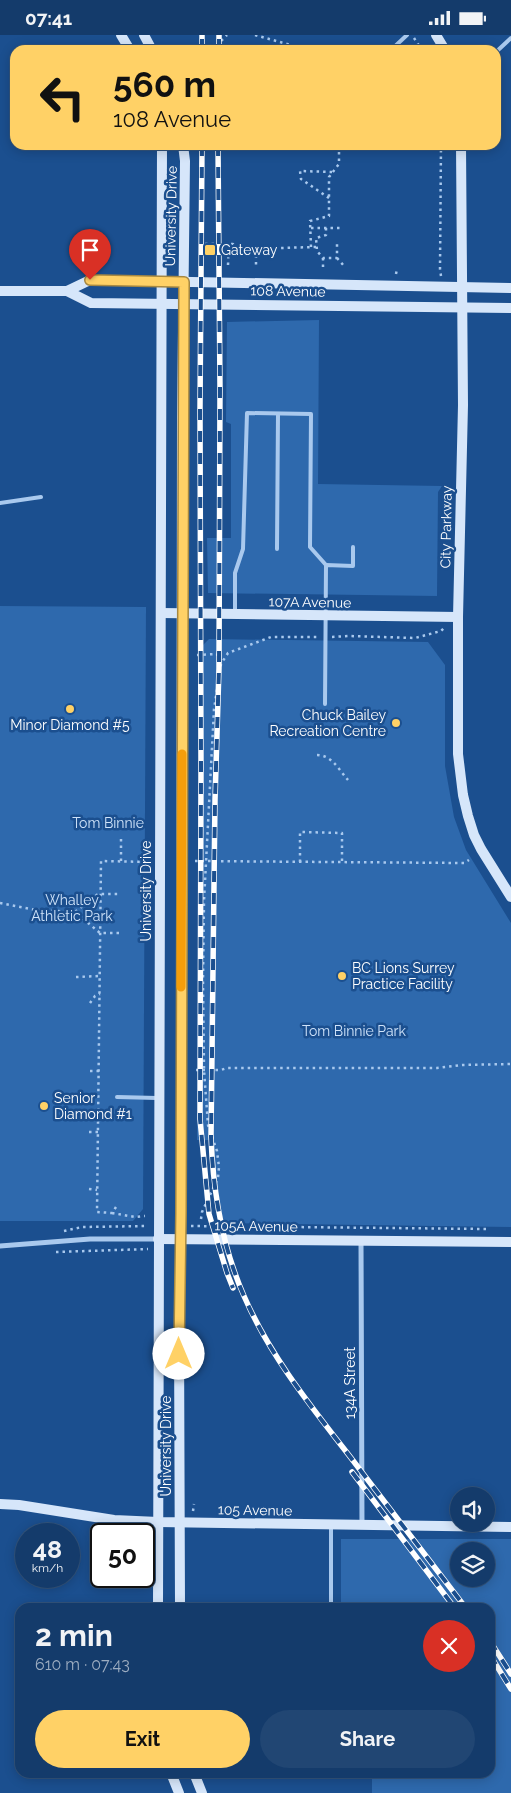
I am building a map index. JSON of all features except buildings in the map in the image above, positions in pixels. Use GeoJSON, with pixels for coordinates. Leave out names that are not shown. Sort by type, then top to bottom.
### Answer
{"type":"FeatureCollection","features":[{"type":"Feature","properties":{"kind":"main road","name":"University Drive"},"geometry":{"type":"LineString","coordinates":[[158,1603],[162,150]]}},
{"type":"Feature","properties":{"kind":"main road","name":"University Drive"},"geometry":{"type":"LineString","coordinates":[[180,1603],[179,1335],[184,150]]}},
{"type":"Feature","properties":{"kind":"main road","name":"City Parkway"},"geometry":{"type":"LineString","coordinates":[[461,150],[462,456],[460,475],[458,617],[458,754],[463,795],[468,816],[481,849],[511,897]]}},
{"type":"Feature","properties":{"kind":"main road","name":"108 Avenue"},"geometry":{"type":"LineString","coordinates":[[0,291],[67,291],[90,280],[511,288]]}},
{"type":"Feature","properties":{"kind":"main road","name":"108 Avenue"},"geometry":{"type":"LineString","coordinates":[[67,291],[91,303],[511,308]]}},
{"type":"Feature","properties":{"kind":"main road","name":"107A Avenue"},"geometry":{"type":"LineString","coordinates":[[161,613],[458,617]]}},
{"type":"Feature","properties":{"kind":"main road","name":"105A Avenue"},"geometry":{"type":"LineString","coordinates":[[158,1239],[511,1242]]}},
{"type":"Feature","properties":{"kind":"main road","name":"105 Avenue"},"geometry":{"type":"LineString","coordinates":[[0,1504],[20,1505],[114,1520],[180,1523],[511,1527]]}},
{"type":"Feature","properties":{"kind":"main road"},"geometry":{"type":"LineString","coordinates":[[172,1778],[174,1793]]}},
{"type":"Feature","properties":{"kind":"main road"},"geometry":{"type":"LineString","coordinates":[[173,1778],[179,1793]]}},
{"type":"Feature","properties":{"kind":"main road"},"geometry":{"type":"LineString","coordinates":[[196,1778],[202,1793]]}},
{"type":"Feature","properties":{"kind":"street","name":"105A Avenue"},"geometry":{"type":"LineString","coordinates":[[0,1246],[90,1239],[158,1239]]}},
{"type":"Feature","properties":{"kind":"street","name":"134A Street"},"geometry":{"type":"LineString","coordinates":[[361,1241],[362,1525]]}},
{"type":"Feature","properties":{"kind":"lane"},"geometry":{"type":"LineString","coordinates":[[396,45],[407,35]]}},
{"type":"Feature","properties":{"kind":"lane"},"geometry":{"type":"LineString","coordinates":[[501,47],[511,38]]}},
{"type":"Feature","properties":{"kind":"lane"},"geometry":{"type":"LineString","coordinates":[[235,614],[235,573],[243,549],[247,413],[311,414],[310,547],[326,565],[325,704]]}},
{"type":"Feature","properties":{"kind":"lane"},"geometry":{"type":"LineString","coordinates":[[277,549],[278,414]]}},
{"type":"Feature","properties":{"kind":"lane"},"geometry":{"type":"LineString","coordinates":[[0,503],[41,497]]}},
{"type":"Feature","properties":{"kind":"lane"},"geometry":{"type":"LineString","coordinates":[[326,565],[353,566],[353,547]]}},
{"type":"Feature","properties":{"kind":"lane"},"geometry":{"type":"LineString","coordinates":[[117,1097],[159,1098]]}},
{"type":"Feature","properties":{"kind":"lane"},"geometry":{"type":"LineString","coordinates":[[331,1525],[331,1603]]}},
{"type":"Feature","properties":{"kind":"path"},"geometry":{"type":"LineString","coordinates":[[217,45],[228,35]]}},
{"type":"Feature","properties":{"kind":"path"},"geometry":{"type":"LineString","coordinates":[[255,35],[285,45]]}},
{"type":"Feature","properties":{"kind":"path"},"geometry":{"type":"LineString","coordinates":[[311,247],[310,221],[329,216],[329,177],[339,164],[338,150]]}},
{"type":"Feature","properties":{"kind":"path"},"geometry":{"type":"LineString","coordinates":[[440,273],[441,150]]}},
{"type":"Feature","properties":{"kind":"path"},"geometry":{"type":"LineString","coordinates":[[329,198],[301,179],[300,171],[333,172]]}},
{"type":"Feature","properties":{"kind":"path"},"geometry":{"type":"LineString","coordinates":[[311,228],[340,229]]}},
{"type":"Feature","properties":{"kind":"path"},"geometry":{"type":"LineString","coordinates":[[323,267],[323,258],[316,247],[316,238],[326,235],[326,228]]}},
{"type":"Feature","properties":{"kind":"path"},"geometry":{"type":"LineString","coordinates":[[337,241],[337,258],[345,267]]}},
{"type":"Feature","properties":{"kind":"path"},"geometry":{"type":"LineString","coordinates":[[205,244],[233,244],[235,247],[242,249],[316,247]]}},
{"type":"Feature","properties":{"kind":"path"},"geometry":{"type":"LineString","coordinates":[[210,244],[210,255]]}},
{"type":"Feature","properties":{"kind":"path"},"geometry":{"type":"LineString","coordinates":[[228,244],[228,265]]}},
{"type":"Feature","properties":{"kind":"path"},"geometry":{"type":"LineString","coordinates":[[256,249],[256,266]]}},
{"type":"Feature","properties":{"kind":"path"},"geometry":{"type":"LineString","coordinates":[[323,258],[337,258]]}},
{"type":"Feature","properties":{"kind":"path"},"geometry":{"type":"LineString","coordinates":[[396,274],[397,269]]}},
{"type":"Feature","properties":{"kind":"path"},"geometry":{"type":"LineString","coordinates":[[334,637],[415,638],[441,631]]}},
{"type":"Feature","properties":{"kind":"path"},"geometry":{"type":"LineString","coordinates":[[201,1219],[202,1212],[218,1178],[219,1167],[217,1151],[208,1125],[204,1070],[203,981],[206,862],[214,709],[221,664],[228,653],[272,637],[320,637]]}},
{"type":"Feature","properties":{"kind":"path"},"geometry":{"type":"LineString","coordinates":[[196,655],[217,654],[221,664]]}},
{"type":"Feature","properties":{"kind":"path"},"geometry":{"type":"LineString","coordinates":[[317,755],[324,755],[329,758],[348,780]]}},
{"type":"Feature","properties":{"kind":"path"},"geometry":{"type":"LineString","coordinates":[[300,862],[300,832],[342,833],[342,862]]}},
{"type":"Feature","properties":{"kind":"path"},"geometry":{"type":"LineString","coordinates":[[121,839],[121,861]]}},
{"type":"Feature","properties":{"kind":"path"},"geometry":{"type":"LineString","coordinates":[[145,1216],[97,1212],[101,861],[150,861]]}},
{"type":"Feature","properties":{"kind":"path"},"geometry":{"type":"LineString","coordinates":[[195,861],[464,863],[469,861]]}},
{"type":"Feature","properties":{"kind":"path"},"geometry":{"type":"LineString","coordinates":[[75,912],[98,893],[119,894]]}},
{"type":"Feature","properties":{"kind":"path"},"geometry":{"type":"LineString","coordinates":[[0,903],[36,909],[75,912],[100,933],[119,933]]}},
{"type":"Feature","properties":{"kind":"path"},"geometry":{"type":"LineString","coordinates":[[76,977],[100,976]]}},
{"type":"Feature","properties":{"kind":"path"},"geometry":{"type":"LineString","coordinates":[[90,1003],[95,996],[100,994]]}},
{"type":"Feature","properties":{"kind":"path"},"geometry":{"type":"LineString","coordinates":[[196,1070],[227,1068],[437,1069],[462,1065],[511,1064]]}},
{"type":"Feature","properties":{"kind":"path"},"geometry":{"type":"LineString","coordinates":[[90,1071],[99,1071]]}},
{"type":"Feature","properties":{"kind":"path"},"geometry":{"type":"LineString","coordinates":[[89,1132],[98,1132]]}},
{"type":"Feature","properties":{"kind":"path"},"geometry":{"type":"LineString","coordinates":[[89,1189],[97,1190]]}},
{"type":"Feature","properties":{"kind":"path"},"geometry":{"type":"LineString","coordinates":[[112,1213],[116,1207]]}},
{"type":"Feature","properties":{"kind":"green space"},"geometry":{"type":"Polygon","coordinates":[[[319,320],[318,484],[442,486],[438,492],[437,596],[208,593],[207,538],[231,538],[231,424],[226,422],[227,322],[319,320]]]}},
{"type":"Feature","properties":{"kind":"green space","name":"Whalley Athletic Park"},"geometry":{"type":"Polygon","coordinates":[[[0,606],[146,607],[143,1209],[133,1221],[0,1221],[0,606]]]}},
{"type":"Feature","properties":{"kind":"green space","name":"Tom Binnie Park"},"geometry":{"type":"Polygon","coordinates":[[[209,639],[428,642],[445,665],[445,766],[454,817],[466,850],[511,923],[511,1227],[223,1223],[210,1140],[197,1140],[200,648],[209,639]]]}},
{"type":"Feature","properties":{"kind":"green space"},"geometry":{"type":"Polygon","coordinates":[[[341,1539],[511,1539],[511,1793],[372,1793],[372,1778],[495,1778],[495,1603],[341,1603],[341,1539]]]}},
{"type":"Feature","properties":{"kind":"railway"},"geometry":{"type":"LineString","coordinates":[[202,35],[202,45]]}},
{"type":"Feature","properties":{"kind":"railway"},"geometry":{"type":"LineString","coordinates":[[219,35],[219,45]]}},
{"type":"Feature","properties":{"kind":"railway"},"geometry":{"type":"LineString","coordinates":[[202,150],[200,1119],[209,1214],[233,1288]]}},
{"type":"Feature","properties":{"kind":"railway"},"geometry":{"type":"LineString","coordinates":[[218,150],[220,388],[219,668],[215,800],[211,1137],[214,1178],[220,1218],[236,1277],[265,1338],[305,1397],[462,1603]]}},
{"type":"Feature","properties":{"kind":"railway"},"geometry":{"type":"LineString","coordinates":[[352,1472],[451,1603]]}},
{"type":"Feature","properties":{"kind":"railway"},"geometry":{"type":"LineString","coordinates":[[495,1649],[511,1674]]}},
{"type":"Feature","properties":{"kind":"railway"},"geometry":{"type":"LineString","coordinates":[[495,1663],[511,1689]]}},
{"type":"Feature","properties":{"kind":"slow traffic"},"geometry":{"type":"LineString","coordinates":[[181,987],[182,754]]}},
{"type":"Feature","properties":{"kind":"place","name":"Gateway"},"geometry":{"type":"Point","coordinates":[210,250]}},
{"type":"Feature","properties":{"kind":"place","name":"Minor Diamond #5"},"geometry":{"type":"Point","coordinates":[70,709]}},
{"type":"Feature","properties":{"kind":"place","name":"Chuck Bailey Recreation Centre"},"geometry":{"type":"Point","coordinates":[396,723]}},
{"type":"Feature","properties":{"kind":"place","name":"BC Lions Surrey Practice Facility"},"geometry":{"type":"Point","coordinates":[342,976]}},
{"type":"Feature","properties":{"kind":"place","name":"Senior Diamond #1"},"geometry":{"type":"Point","coordinates":[44,1106]}},
{"type":"Feature","properties":{"kind":"route"},"geometry":{"type":"LineString","coordinates":[[90,280],[184,282],[179,1354]]}},
{"type":"Feature","properties":{"kind":"park label","name":"Tom Binnie"},"geometry":{"type":"Point","coordinates":[108,823]}}]}
